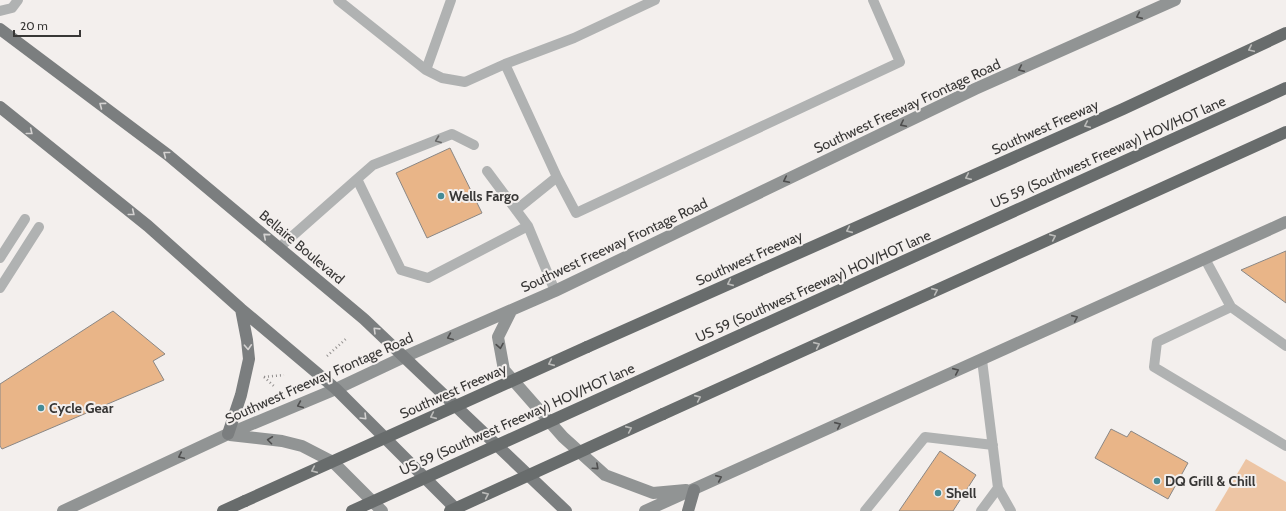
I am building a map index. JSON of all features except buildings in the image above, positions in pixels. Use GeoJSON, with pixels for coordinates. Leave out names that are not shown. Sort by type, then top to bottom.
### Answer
{"type":"FeatureCollection","features":[{"type":"Feature","properties":{"kind":"highway","name":"Southwest Freeway"},"geometry":{"type":"LineString","coordinates":[[223,511],[587,347],[1123,109],[1286,33]]}},
{"type":"Feature","properties":{"kind":"highway","name":"US 59 (Southwest Freeway) HOV/HOT lane"},"geometry":{"type":"LineString","coordinates":[[352,511],[1286,88]]}},
{"type":"Feature","properties":{"kind":"highway"},"geometry":{"type":"LineString","coordinates":[[450,511],[1286,132]]}},
{"type":"Feature","properties":{"kind":"main road","name":"Southwest Freeway Frontage Road"},"geometry":{"type":"LineString","coordinates":[[63,511],[228,434],[336,389],[404,357],[555,291],[975,89],[1175,0]]}},
{"type":"Feature","properties":{"kind":"main road","name":"Bellaire Boulevard"},"geometry":{"type":"LineString","coordinates":[[0,29],[168,155],[280,247],[364,319],[566,511]]}},
{"type":"Feature","properties":{"kind":"main road"},"geometry":{"type":"LineString","coordinates":[[0,107],[148,226],[241,309],[336,389],[458,511]]}},
{"type":"Feature","properties":{"kind":"main road"},"geometry":{"type":"LineString","coordinates":[[645,511],[1286,222]]}},
{"type":"Feature","properties":{"kind":"main road"},"geometry":{"type":"LineString","coordinates":[[241,309],[247,340],[248,359],[241,395],[228,434],[282,441],[302,446],[334,462],[382,511]]}},
{"type":"Feature","properties":{"kind":"main road"},"geometry":{"type":"LineString","coordinates":[[511,311],[498,337],[504,370],[563,437],[605,475],[653,492],[694,490]]}},
{"type":"Feature","properties":{"kind":"main road"},"geometry":{"type":"LineString","coordinates":[[688,511],[694,490]]}},
{"type":"Feature","properties":{"kind":"lane"},"geometry":{"type":"LineString","coordinates":[[0,10],[12,8],[18,0]]}},
{"type":"Feature","properties":{"kind":"lane"},"geometry":{"type":"LineString","coordinates":[[338,0],[426,70],[442,78],[465,82],[505,64],[574,38],[655,0]]}},
{"type":"Feature","properties":{"kind":"lane"},"geometry":{"type":"LineString","coordinates":[[426,70],[451,0]]}},
{"type":"Feature","properties":{"kind":"lane"},"geometry":{"type":"LineString","coordinates":[[505,64],[557,177],[576,213],[900,62],[873,0]]}},
{"type":"Feature","properties":{"kind":"lane"},"geometry":{"type":"LineString","coordinates":[[280,247],[373,165],[452,134],[474,145]]}},
{"type":"Feature","properties":{"kind":"lane"},"geometry":{"type":"LineString","coordinates":[[487,171],[528,226],[555,291]]}},
{"type":"Feature","properties":{"kind":"lane"},"geometry":{"type":"LineString","coordinates":[[516,210],[557,177]]}},
{"type":"Feature","properties":{"kind":"lane"},"geometry":{"type":"LineString","coordinates":[[357,179],[401,270],[428,278],[528,226]]}},
{"type":"Feature","properties":{"kind":"lane"},"geometry":{"type":"LineString","coordinates":[[0,258],[25,219]]}},
{"type":"Feature","properties":{"kind":"lane"},"geometry":{"type":"LineString","coordinates":[[0,288],[39,227]]}},
{"type":"Feature","properties":{"kind":"lane"},"geometry":{"type":"LineString","coordinates":[[1205,259],[1231,307],[1286,346]]}},
{"type":"Feature","properties":{"kind":"lane"},"geometry":{"type":"LineString","coordinates":[[1231,307],[1157,342],[1154,367],[1286,446]]}},
{"type":"Feature","properties":{"kind":"lane"},"geometry":{"type":"LineString","coordinates":[[982,360],[998,488],[1011,511]]}},
{"type":"Feature","properties":{"kind":"lane"},"geometry":{"type":"LineString","coordinates":[[865,511],[925,437],[993,445]]}},
{"type":"Feature","properties":{"kind":"lane"},"geometry":{"type":"LineString","coordinates":[[981,511],[998,488]]}},
{"type":"Feature","properties":{"kind":"path"},"geometry":{"type":"LineString","coordinates":[[327,356],[347,338]]}},
{"type":"Feature","properties":{"kind":"path"},"geometry":{"type":"LineString","coordinates":[[275,387],[264,377],[284,375]]}},
{"type":"Feature","properties":{"kind":"shaded area"},"geometry":{"type":"Polygon","coordinates":[[[1246,459],[1286,482],[1286,511],[1215,511],[1246,459]]]}},
{"type":"Feature","properties":{"kind":"place","name":"Wells Fargo"},"geometry":{"type":"Point","coordinates":[441,196]}},
{"type":"Feature","properties":{"kind":"place","name":"Cycle Gear"},"geometry":{"type":"Point","coordinates":[41,408]}},
{"type":"Feature","properties":{"kind":"place","name":"DQ Grill & Chill"},"geometry":{"type":"Point","coordinates":[1157,481]}},
{"type":"Feature","properties":{"kind":"place","name":"Shell"},"geometry":{"type":"Point","coordinates":[938,493]}}]}
